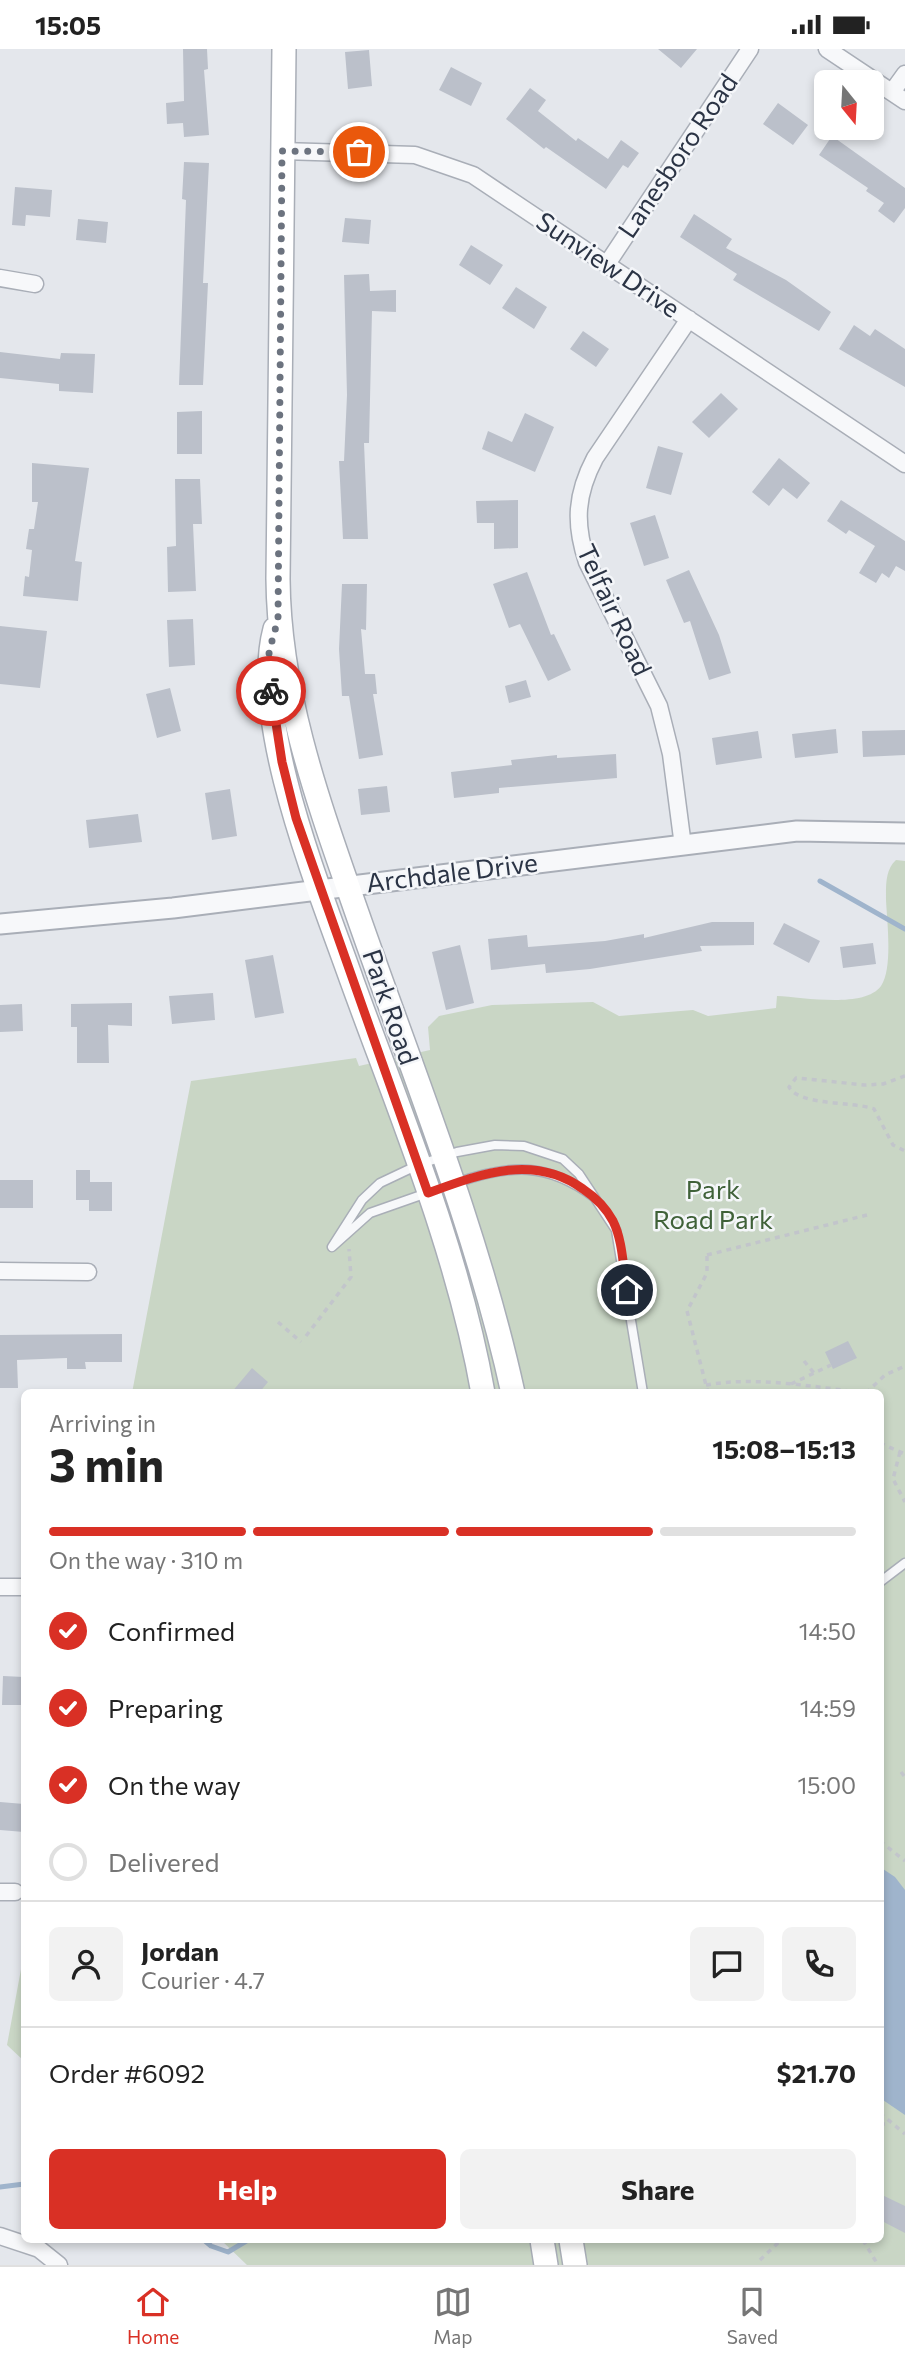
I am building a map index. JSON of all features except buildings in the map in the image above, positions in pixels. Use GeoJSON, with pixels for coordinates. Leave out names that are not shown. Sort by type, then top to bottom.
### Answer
{"type":"FeatureCollection","features":[{"type":"Feature","properties":{"kind":"main road","name":"Park Road"},"geometry":{"type":"LineString","coordinates":[[284,49],[278,619],[300,744],[347,886],[443,1156],[498,1330],[512,1389]]}},
{"type":"Feature","properties":{"kind":"main road","name":"Park Road"},"geometry":{"type":"LineString","coordinates":[[278,619],[269,652],[274,713],[296,818],[458,1277],[483,1389]]}},
{"type":"Feature","properties":{"kind":"main road"},"geometry":{"type":"LineString","coordinates":[[542,2243],[546,2265]]}},
{"type":"Feature","properties":{"kind":"main road"},"geometry":{"type":"LineString","coordinates":[[571,2243],[575,2265]]}},
{"type":"Feature","properties":{"kind":"street","name":"Lanesboro Road"},"geometry":{"type":"LineString","coordinates":[[607,264],[750,49]]}},
{"type":"Feature","properties":{"kind":"street"},"geometry":{"type":"LineString","coordinates":[[827,49],[898,97],[905,74]]}},
{"type":"Feature","properties":{"kind":"street","name":"Sunview Drive"},"geometry":{"type":"LineString","coordinates":[[282,151],[395,153],[448,164],[473,175],[905,464]]}},
{"type":"Feature","properties":{"kind":"street"},"geometry":{"type":"LineString","coordinates":[[0,278],[35,284]]}},
{"type":"Feature","properties":{"kind":"street","name":"Telfair Road"},"geometry":{"type":"LineString","coordinates":[[682,846],[671,754],[659,706],[587,562],[580,540],[577,515],[584,479],[595,458],[689,319]]}},
{"type":"Feature","properties":{"kind":"street","name":"Archdale Drive"},"geometry":{"type":"LineString","coordinates":[[0,924],[173,908],[797,831],[905,833]]}},
{"type":"Feature","properties":{"kind":"street"},"geometry":{"type":"LineString","coordinates":[[0,1271],[88,1272]]}},
{"type":"Feature","properties":{"kind":"street"},"geometry":{"type":"LineString","coordinates":[[0,1587],[21,1587]]}},
{"type":"Feature","properties":{"kind":"street"},"geometry":{"type":"LineString","coordinates":[[0,2236],[39,2249],[60,2265]]}},
{"type":"Feature","properties":{"kind":"lane"},"geometry":{"type":"LineString","coordinates":[[594,1197],[573,1182],[538,1170],[502,1170],[452,1184],[370,1213],[332,1247],[366,1194],[392,1175],[443,1156],[495,1145],[539,1149],[571,1165],[608,1213],[616,1230],[641,1389]]}},
{"type":"Feature","properties":{"kind":"lane"},"geometry":{"type":"LineString","coordinates":[[884,1580],[905,1563]]}},
{"type":"Feature","properties":{"kind":"path"},"geometry":{"type":"LineString","coordinates":[[905,1076],[874,1084],[796,1078],[789,1087],[803,1099],[874,1109],[893,1145],[905,1151]]}},
{"type":"Feature","properties":{"kind":"path"},"geometry":{"type":"LineString","coordinates":[[707,1389],[687,1311],[707,1273],[707,1255],[867,1215]]}},
{"type":"Feature","properties":{"kind":"path"},"geometry":{"type":"LineString","coordinates":[[306,1336],[351,1277],[347,1254],[352,1245]]}},
{"type":"Feature","properties":{"kind":"path"},"geometry":{"type":"LineString","coordinates":[[278,1322],[301,1342]]}},
{"type":"Feature","properties":{"kind":"path"},"geometry":{"type":"LineString","coordinates":[[804,1361],[814,1373]]}},
{"type":"Feature","properties":{"kind":"path"},"geometry":{"type":"LineString","coordinates":[[789,1385],[831,1365]]}},
{"type":"Feature","properties":{"kind":"path"},"geometry":{"type":"LineString","coordinates":[[870,1389],[885,1375],[905,1366]]}},
{"type":"Feature","properties":{"kind":"path"},"geometry":{"type":"LineString","coordinates":[[706,1385],[722,1382],[828,1389]]}},
{"type":"Feature","properties":{"kind":"path"},"geometry":{"type":"LineString","coordinates":[[884,1445],[903,1453],[893,1479],[905,1502]]}},
{"type":"Feature","properties":{"kind":"path"},"geometry":{"type":"LineString","coordinates":[[901,1772],[905,1777]]}},
{"type":"Feature","properties":{"kind":"path"},"geometry":{"type":"LineString","coordinates":[[884,1844],[905,1861]]}},
{"type":"Feature","properties":{"kind":"path"},"geometry":{"type":"LineString","coordinates":[[884,2117],[905,2134]]}},
{"type":"Feature","properties":{"kind":"path"},"geometry":{"type":"LineString","coordinates":[[884,2124],[892,2124]]}},
{"type":"Feature","properties":{"kind":"path"},"geometry":{"type":"LineString","coordinates":[[760,2260],[778,2243]]}},
{"type":"Feature","properties":{"kind":"path"},"geometry":{"type":"LineString","coordinates":[[865,2243],[878,2265]]}},
{"type":"Feature","properties":{"kind":"green space","name":"Park Road Park"},"geometry":{"type":"Polygon","coordinates":[[[896,860],[905,861],[905,2265],[247,2265],[224,2243],[884,2243],[884,1389],[133,1389],[191,1081],[356,1058],[359,1066],[430,1050],[428,1027],[439,1016],[492,1005],[593,1002],[619,1016],[693,1010],[708,1016],[776,1008],[777,996],[832,1000],[861,997],[873,993],[885,978],[888,945],[886,884],[892,864],[896,860]]]}},
{"type":"Feature","properties":{"kind":"green space"},"geometry":{"type":"Polygon","coordinates":[[[21,1969],[21,2058],[7,2045],[21,1969]]]}},
{"type":"Feature","properties":{"kind":"water"},"geometry":{"type":"Polygon","coordinates":[[[884,1870],[895,1877],[905,1890],[905,2115],[884,2101],[884,1870]]]}},
{"type":"Feature","properties":{"kind":"waterway"},"geometry":{"type":"LineString","coordinates":[[820,881],[905,929]]}},
{"type":"Feature","properties":{"kind":"waterway"},"geometry":{"type":"LineString","coordinates":[[0,2187],[21,2184]]}},
{"type":"Feature","properties":{"kind":"waterway"},"geometry":{"type":"LineString","coordinates":[[208,2243],[228,2252],[243,2243]]}},
{"type":"Feature","properties":{"kind":"way so far"},"geometry":{"type":"LineString","coordinates":[[271,691],[269,652],[278,619],[282,151],[359,152]]}},
{"type":"Feature","properties":{"kind":"route"},"geometry":{"type":"LineString","coordinates":[[271,691],[282,762],[296,818],[428,1193],[480,1174],[502,1170],[547,1171],[573,1182],[594,1197],[613,1221],[619,1240],[627,1290]]}}]}
